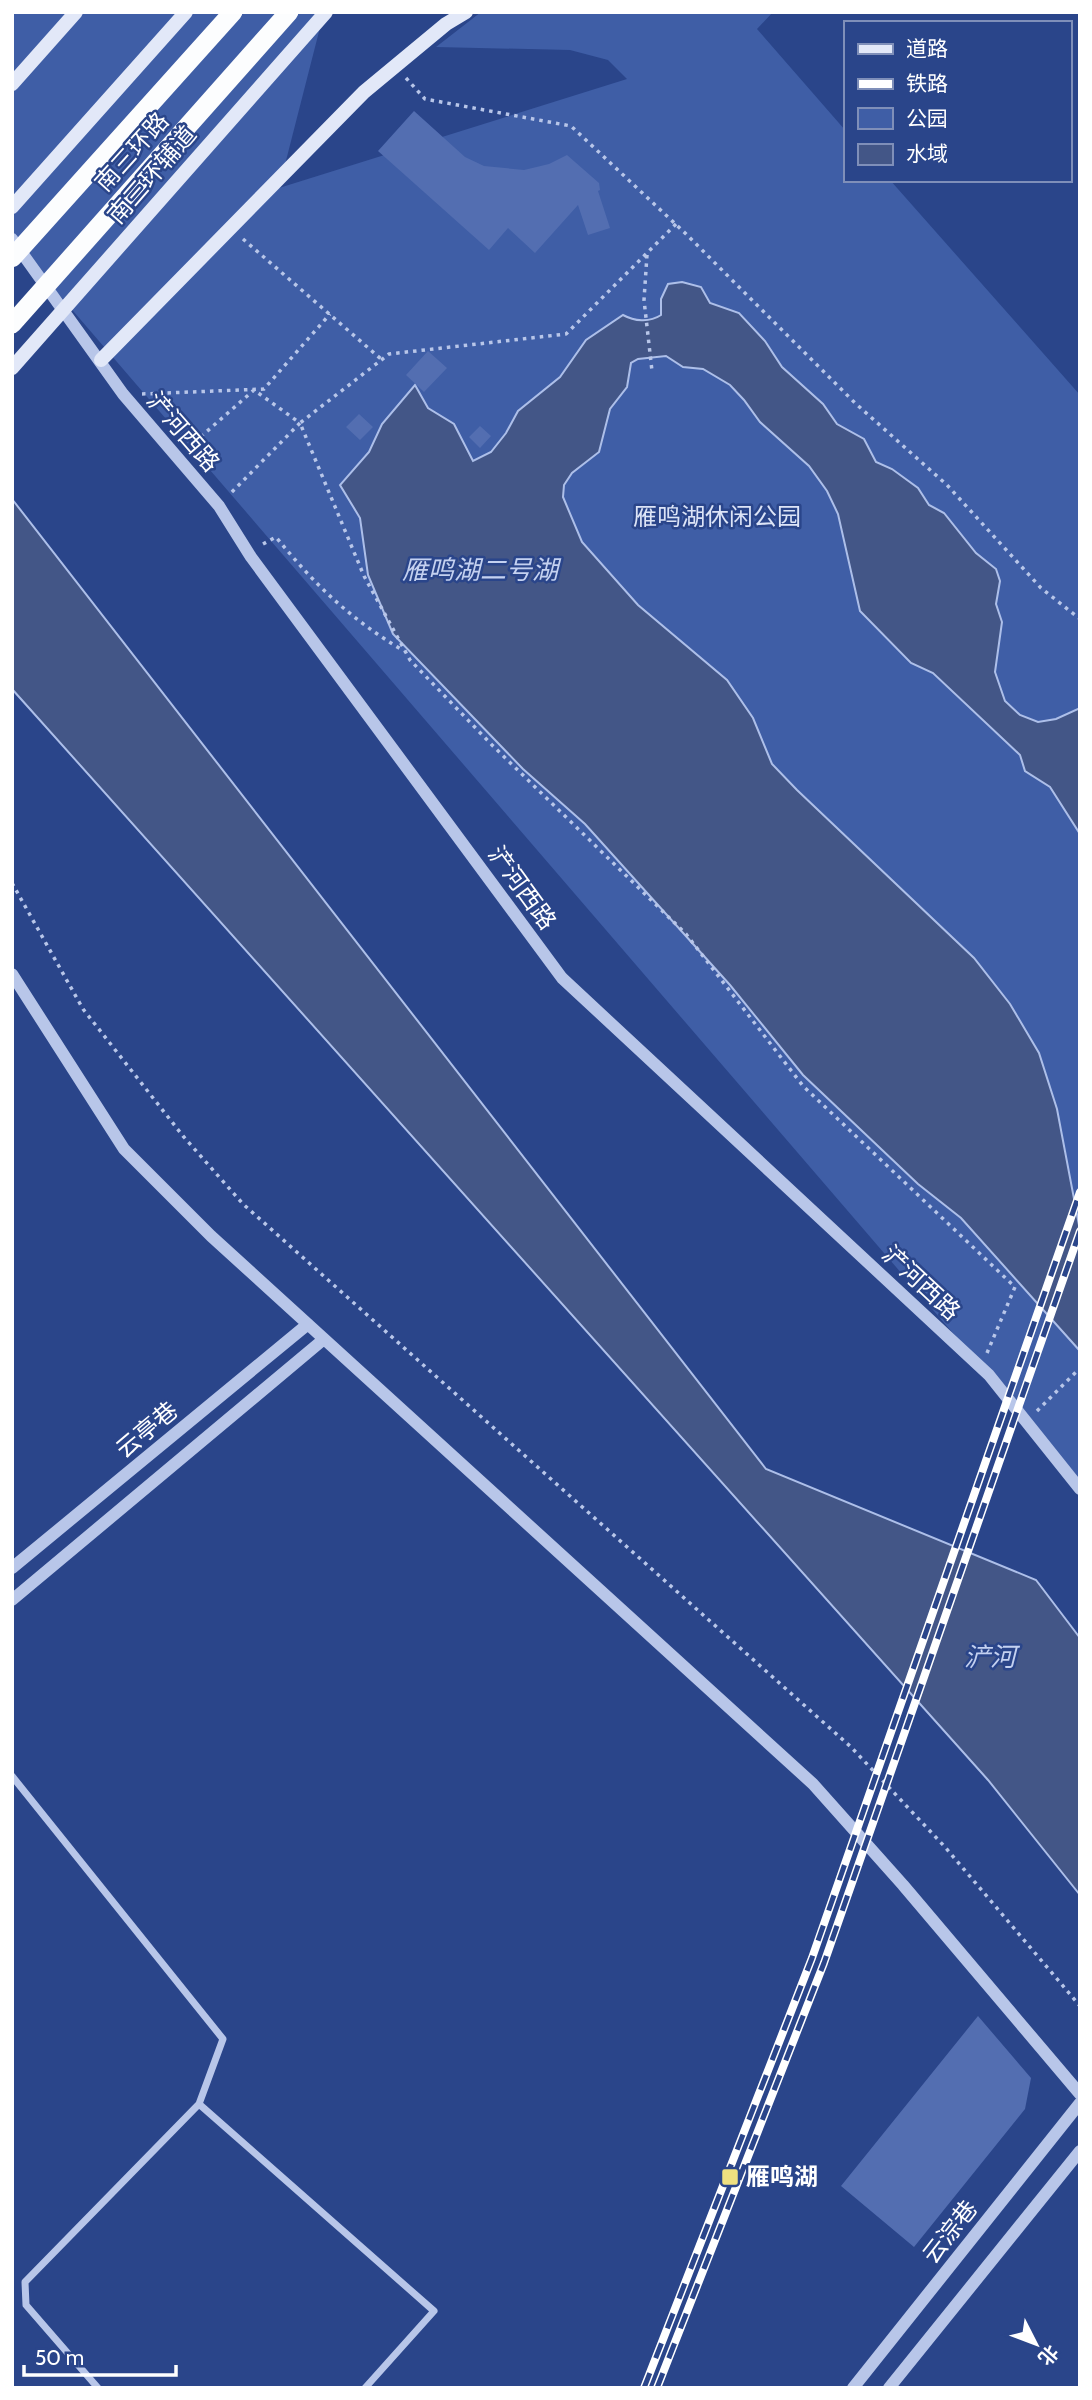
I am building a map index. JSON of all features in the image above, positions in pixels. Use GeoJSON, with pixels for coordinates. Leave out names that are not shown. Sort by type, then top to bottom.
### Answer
{"type":"FeatureCollection","features":[{"type":"Feature","properties":{"kind":"highway","name":"南三环路"},"geometry":{"type":"LineString","coordinates":[[12,258],[233,12]]}},
{"type":"Feature","properties":{"kind":"highway","name":"南三环路"},"geometry":{"type":"LineString","coordinates":[[12,324],[289,12]]}},
{"type":"Feature","properties":{"kind":"main road"},"geometry":{"type":"LineString","coordinates":[[12,84],[76,12]]}},
{"type":"Feature","properties":{"kind":"main road"},"geometry":{"type":"LineString","coordinates":[[12,207],[186,12]]}},
{"type":"Feature","properties":{"kind":"main road","name":"南三环辅道"},"geometry":{"type":"LineString","coordinates":[[12,368],[326,12]]}},
{"type":"Feature","properties":{"kind":"main road"},"geometry":{"type":"LineString","coordinates":[[101,360],[364,92],[446,24],[466,12]]}},
{"type":"Feature","properties":{"kind":"street","name":"浐河西路"},"geometry":{"type":"LineString","coordinates":[[12,239],[123,394],[219,506],[248,552],[562,978],[981,1368],[1080,1489]]}},
{"type":"Feature","properties":{"kind":"street"},"geometry":{"type":"LineString","coordinates":[[12,974],[124,1149],[211,1236],[813,1784],[903,1885],[1080,2094]]}},
{"type":"Feature","properties":{"kind":"street","name":"云亭巷"},"geometry":{"type":"LineString","coordinates":[[12,1568],[308,1324]]}},
{"type":"Feature","properties":{"kind":"street"},"geometry":{"type":"LineString","coordinates":[[12,1600],[324,1339]]}},
{"type":"Feature","properties":{"kind":"street"},"geometry":{"type":"LineString","coordinates":[[12,1776],[223,2039],[199,2104],[25,2282],[26,2305],[98,2388]]}},
{"type":"Feature","properties":{"kind":"street","name":"云淙巷"},"geometry":{"type":"LineString","coordinates":[[853,2388],[1080,2103]]}},
{"type":"Feature","properties":{"kind":"street"},"geometry":{"type":"LineString","coordinates":[[199,2104],[434,2311],[365,2388]]}},
{"type":"Feature","properties":{"kind":"street","name":"云淙巷"},"geometry":{"type":"LineString","coordinates":[[889,2388],[1080,2151]]}},
{"type":"Feature","properties":{"kind":"path"},"geometry":{"type":"LineString","coordinates":[[395,66],[425,99],[571,126],[676,224],[855,402],[947,485],[1041,588],[1080,619]]}},
{"type":"Feature","properties":{"kind":"path"},"geometry":{"type":"LineString","coordinates":[[219,506],[300,424],[389,354],[566,334],[676,224]]}},
{"type":"Feature","properties":{"kind":"path"},"geometry":{"type":"LineString","coordinates":[[230,228],[381,359]]}},
{"type":"Feature","properties":{"kind":"path"},"geometry":{"type":"LineString","coordinates":[[648,253],[644,300],[652,371]]}},
{"type":"Feature","properties":{"kind":"path"},"geometry":{"type":"LineString","coordinates":[[123,394],[264,389],[330,314]]}},
{"type":"Feature","properties":{"kind":"path"},"geometry":{"type":"LineString","coordinates":[[254,390],[300,424],[364,576],[406,652],[492,744],[686,934],[803,1086],[1016,1287],[981,1368]]}},
{"type":"Feature","properties":{"kind":"path"},"geometry":{"type":"LineString","coordinates":[[177,457],[254,390]]}},
{"type":"Feature","properties":{"kind":"path"},"geometry":{"type":"LineString","coordinates":[[248,552],[276,537],[319,588],[363,627],[406,652]]}},
{"type":"Feature","properties":{"kind":"path"},"geometry":{"type":"LineString","coordinates":[[12,883],[83,1009],[183,1136],[243,1204],[851,1747],[945,1847],[1080,2006]]}},
{"type":"Feature","properties":{"kind":"path"},"geometry":{"type":"LineString","coordinates":[[1027,1422],[1080,1368]]}},
{"type":"Feature","properties":{"kind":"green space","name":"雁鸣湖休闲公园"},"geometry":{"type":"Polygon","coordinates":[[[12,12],[324,12],[279,188],[627,79],[608,60],[570,50],[436,47],[481,12],[773,12],[757,29],[844,129],[844,182],[892,182],[1080,395],[1080,1488],[989,1375],[12,240],[12,12]]]}},
{"type":"Feature","properties":{"kind":"water","name":"雁鸣湖二号湖"},"geometry":{"type":"Polygon","coordinates":[[[682,282],[701,287],[710,303],[739,313],[765,341],[782,367],[823,404],[837,424],[864,439],[876,462],[892,469],[918,488],[929,505],[944,513],[976,553],[996,569],[1000,581],[996,604],[1002,622],[995,672],[1005,701],[1020,715],[1038,722],[1056,719],[1080,708],[1080,834],[1050,787],[1025,771],[1020,755],[933,673],[911,663],[860,611],[838,514],[827,491],[809,466],[760,422],[730,385],[703,369],[683,367],[666,356],[638,359],[631,363],[627,387],[610,409],[599,452],[572,473],[564,485],[563,497],[582,542],[638,605],[727,680],[753,718],[772,764],[974,958],[1010,1004],[1039,1053],[1057,1109],[1079,1225],[1080,1351],[961,1218],[918,1184],[803,1075],[730,985],[585,824],[523,769],[393,634],[368,575],[360,518],[340,485],[369,452],[382,424],[415,385],[428,408],[454,424],[473,461],[491,452],[518,411],[560,377],[586,340],[623,315],[642,320],[661,315],[661,299],[668,284],[682,282]]]}},
{"type":"Feature","properties":{"kind":"water","name":"浐河"},"geometry":{"type":"Polygon","coordinates":[[[12,499],[766,1469],[1036,1580],[1080,1638],[1080,1895],[988,1780],[12,689],[12,499]]]}},
{"type":"Feature","properties":{"kind":"building"},"geometry":{"type":"Polygon","coordinates":[[[414,111],[465,157],[484,166],[524,170],[549,164],[567,155],[599,183],[598,191],[610,228],[588,235],[578,205],[535,253],[508,228],[489,250],[378,151],[414,111]]]}},
{"type":"Feature","properties":{"kind":"building"},"geometry":{"type":"Polygon","coordinates":[[[428,351],[447,368],[424,392],[406,375],[428,351]]]}},
{"type":"Feature","properties":{"kind":"building"},"geometry":{"type":"Polygon","coordinates":[[[359,414],[373,427],[360,440],[346,427],[359,414]]]}},
{"type":"Feature","properties":{"kind":"building"},"geometry":{"type":"Polygon","coordinates":[[[480,426],[491,436],[480,448],[469,437],[480,426]]]}},
{"type":"Feature","properties":{"kind":"building"},"geometry":{"type":"Polygon","coordinates":[[[978,2016],[1031,2078],[1025,2109],[914,2247],[841,2186],[978,2016]]]}},
{"type":"Feature","properties":{"kind":"railway"},"geometry":{"type":"LineString","coordinates":[[644,2388],[812,1958],[1080,1192]]}},
{"type":"Feature","properties":{"kind":"railway"},"geometry":{"type":"LineString","coordinates":[[657,2388],[824,1963],[1080,1231]]}},
{"type":"Feature","properties":{"kind":"place","name":"雁鸣湖"},"geometry":{"type":"Point","coordinates":[730,2177]}}]}
